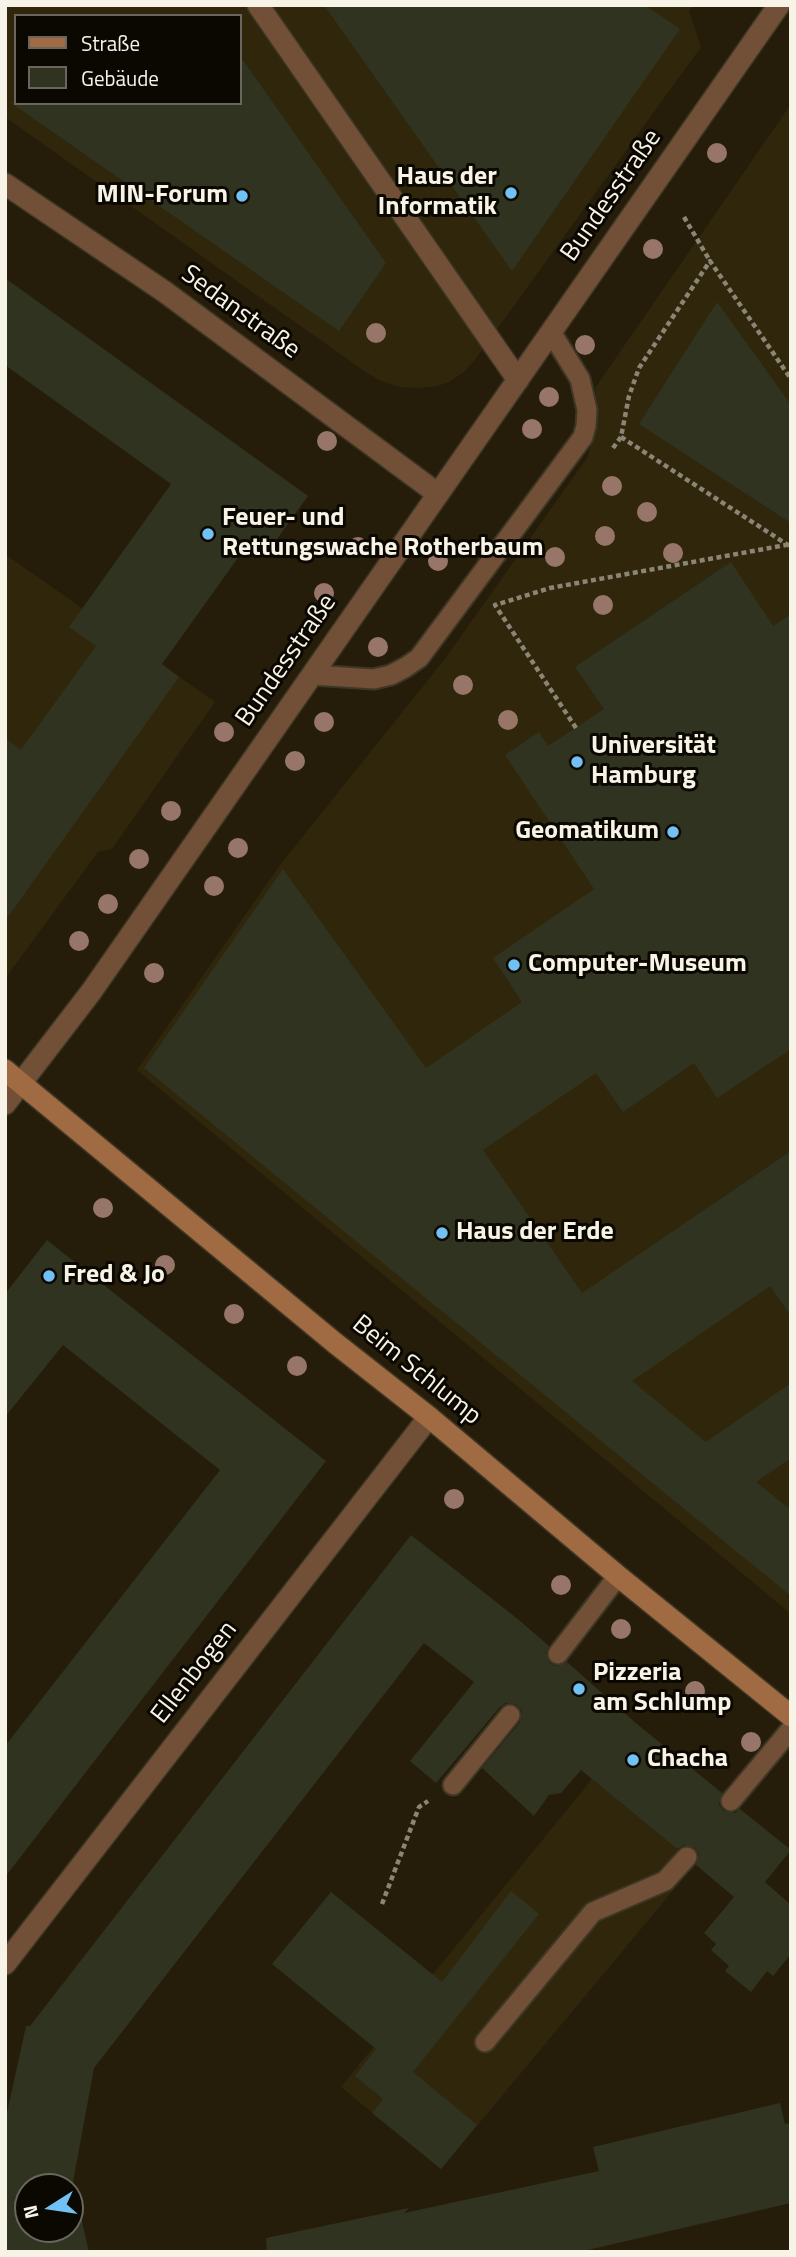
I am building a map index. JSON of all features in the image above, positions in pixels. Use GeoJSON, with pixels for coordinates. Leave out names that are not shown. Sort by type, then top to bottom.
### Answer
{"type":"FeatureCollection","features":[{"type":"Feature","properties":{"kind":"main road","name":"Beim Schlump"},"geometry":{"type":"LineString","coordinates":[[14,1077],[791,1716]]}},
{"type":"Feature","properties":{"kind":"street"},"geometry":{"type":"LineString","coordinates":[[258,5],[518,380]]}},
{"type":"Feature","properties":{"kind":"street","name":"Bundesstraße"},"geometry":{"type":"LineString","coordinates":[[5,1104],[14,1077],[91,992],[779,5]]}},
{"type":"Feature","properties":{"kind":"street","name":"Sedanstraße"},"geometry":{"type":"LineString","coordinates":[[5,184],[165,292],[438,494]]}},
{"type":"Feature","properties":{"kind":"street","name":"Ellenbogen"},"geometry":{"type":"LineString","coordinates":[[5,1964],[429,1417]]}},
{"type":"Feature","properties":{"kind":"lane"},"geometry":{"type":"LineString","coordinates":[[312,675],[374,679],[391,675],[419,658],[583,437],[587,410],[580,379],[551,332]]}},
{"type":"Feature","properties":{"kind":"lane"},"geometry":{"type":"LineString","coordinates":[[558,1654],[618,1576]]}},
{"type":"Feature","properties":{"kind":"lane"},"geometry":{"type":"LineString","coordinates":[[453,1785],[510,1715]]}},
{"type":"Feature","properties":{"kind":"lane"},"geometry":{"type":"LineString","coordinates":[[730,1801],[791,1730]]}},
{"type":"Feature","properties":{"kind":"lane"},"geometry":{"type":"LineString","coordinates":[[485,2042],[593,1912],[665,1881],[687,1857]]}},
{"type":"Feature","properties":{"kind":"path"},"geometry":{"type":"LineString","coordinates":[[684,217],[710,261]]}},
{"type":"Feature","properties":{"kind":"path"},"geometry":{"type":"LineString","coordinates":[[583,437],[621,437],[788,546]]}},
{"type":"Feature","properties":{"kind":"path"},"geometry":{"type":"LineString","coordinates":[[576,728],[495,605],[550,588],[788,546]]}},
{"type":"Feature","properties":{"kind":"path"},"geometry":{"type":"LineString","coordinates":[[382,1904],[419,1807],[453,1785]]}},
{"type":"Feature","properties":{"kind":"shaded area"},"geometry":{"type":"Polygon","coordinates":[[[5,5],[693,5],[689,11],[701,47],[474,361],[451,381],[438,386],[419,388],[400,387],[379,380],[5,117],[5,5]]]}},
{"type":"Feature","properties":{"kind":"shaded area","name":"Universität Hamburg"},"geometry":{"type":"Polygon","coordinates":[[[791,104],[791,1614],[137,1070],[280,865],[444,660],[587,458],[597,427],[595,388],[791,104]]]}},
{"type":"Feature","properties":{"kind":"shaded area"},"geometry":{"type":"Polygon","coordinates":[[[5,554],[215,702],[112,849],[98,852],[7,976],[5,974],[5,554]]]}},
{"type":"Feature","properties":{"kind":"shaded area"},"geometry":{"type":"Polygon","coordinates":[[[592,1779],[695,1864],[441,2169],[341,2087],[592,1779]]]}},
{"type":"Feature","properties":{"kind":"building","name":"Haus der Informatik"},"geometry":{"type":"Polygon","coordinates":[[[324,5],[645,5],[680,29],[512,271],[324,5]]]}},
{"type":"Feature","properties":{"kind":"building","name":"MIN-Forum"},"geometry":{"type":"Polygon","coordinates":[[[242,59],[386,263],[339,331],[11,103],[242,105],[242,59]]]}},
{"type":"Feature","properties":{"kind":"building"},"geometry":{"type":"Polygon","coordinates":[[[5,278],[308,496],[267,553],[250,541],[162,664],[179,677],[5,921],[5,738],[21,750],[96,646],[69,627],[171,484],[5,365],[5,278]]]}},
{"type":"Feature","properties":{"kind":"building"},"geometry":{"type":"Polygon","coordinates":[[[717,302],[791,405],[791,523],[639,424],[717,302]]]}},
{"type":"Feature","properties":{"kind":"building"},"geometry":{"type":"Polygon","coordinates":[[[731,562],[773,626],[791,614],[791,1049],[717,1098],[694,1063],[623,1112],[596,1073],[483,1150],[582,1293],[791,1151],[791,1316],[770,1286],[632,1381],[706,1442],[791,1383],[791,1458],[756,1482],[791,1510],[791,1596],[144,1068],[283,869],[426,1068],[522,1002],[493,958],[594,889],[505,755],[539,732],[548,746],[604,709],[575,667],[731,562]]]}},
{"type":"Feature","properties":{"kind":"building"},"geometry":{"type":"Polygon","coordinates":[[[47,1240],[326,1461],[5,1877],[5,1746],[220,1470],[63,1345],[5,1417],[5,1294],[47,1240]]]}},
{"type":"Feature","properties":{"kind":"building"},"geometry":{"type":"Polygon","coordinates":[[[411,1535],[549,1646],[546,1653],[550,1663],[557,1666],[567,1662],[637,1724],[722,1793],[719,1805],[724,1811],[735,1813],[740,1809],[791,1850],[765,1882],[791,1905],[791,1954],[773,1976],[767,1971],[751,1992],[725,1971],[729,1966],[711,1950],[716,1944],[704,1933],[734,1897],[696,1865],[699,1854],[695,1848],[684,1845],[677,1849],[581,1770],[561,1793],[549,1795],[534,1816],[482,1768],[520,1722],[522,1711],[517,1705],[506,1703],[500,1707],[436,1783],[410,1761],[474,1682],[424,1643],[94,2068],[75,2173],[14,2173],[14,2243],[84,2243],[84,2230],[89,2252],[5,2252],[5,2122],[26,2026],[30,2026],[411,1535]]]}},
{"type":"Feature","properties":{"kind":"building"},"geometry":{"type":"Polygon","coordinates":[[[511,1891],[539,1914],[413,2072],[477,2125],[441,2169],[372,2113],[383,2099],[355,2076],[376,2049],[272,1964],[331,1892],[442,1982],[511,1891]]]}},
{"type":"Feature","properties":{"kind":"building"},"geometry":{"type":"Polygon","coordinates":[[[780,2103],[785,2124],[791,2123],[791,2203],[579,2252],[267,2252],[266,2238],[409,2208],[404,2213],[599,2171],[593,2147],[780,2103]]]}},
{"type":"Feature","properties":{"kind":"place","name":"Haus der Informatik"},"geometry":{"type":"Point","coordinates":[511,193]}},
{"type":"Feature","properties":{"kind":"place","name":"MIN-Forum"},"geometry":{"type":"Point","coordinates":[242,196]}},
{"type":"Feature","properties":{"kind":"place","name":"Feuer- und Rettungswache Rotherbaum"},"geometry":{"type":"Point","coordinates":[208,534]}},
{"type":"Feature","properties":{"kind":"place","name":"Universität Hamburg"},"geometry":{"type":"Point","coordinates":[577,762]}},
{"type":"Feature","properties":{"kind":"place","name":"Geomatikum"},"geometry":{"type":"Point","coordinates":[673,832]}},
{"type":"Feature","properties":{"kind":"place","name":"Computer-Museum"},"geometry":{"type":"Point","coordinates":[514,965]}},
{"type":"Feature","properties":{"kind":"place","name":"Haus der Erde"},"geometry":{"type":"Point","coordinates":[442,1233]}},
{"type":"Feature","properties":{"kind":"place","name":"Fred & Jo"},"geometry":{"type":"Point","coordinates":[49,1276]}},
{"type":"Feature","properties":{"kind":"place","name":"Pizzeria am Schlump"},"geometry":{"type":"Point","coordinates":[579,1689]}},
{"type":"Feature","properties":{"kind":"place","name":"Chacha"},"geometry":{"type":"Point","coordinates":[633,1760]}}]}
